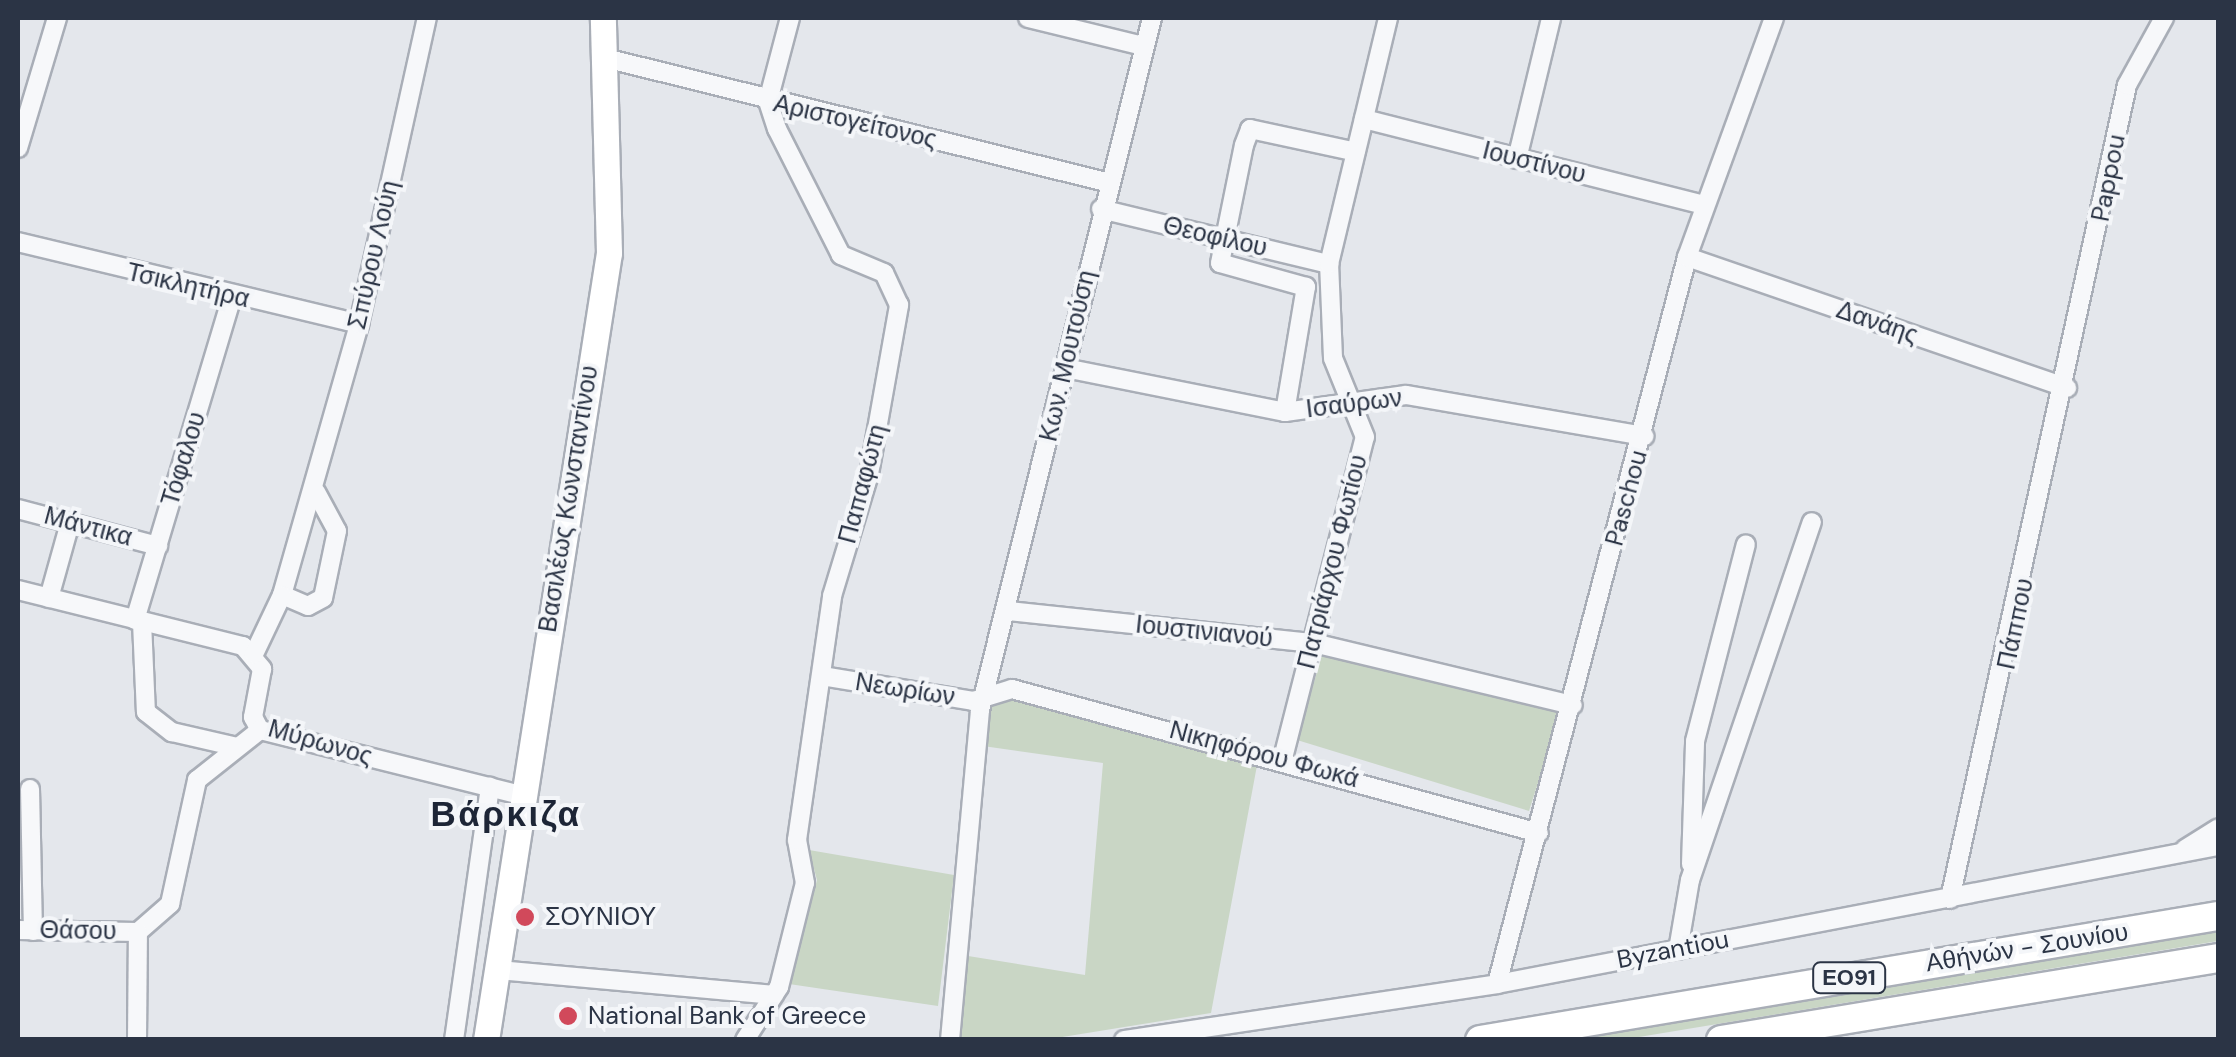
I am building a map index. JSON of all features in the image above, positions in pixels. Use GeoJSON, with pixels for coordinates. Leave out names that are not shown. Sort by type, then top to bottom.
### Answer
{"type":"FeatureCollection","features":[{"type":"Feature","properties":{"kind":"main road","name":"Βασιλέως Κωνσταντίνου"},"geometry":{"type":"LineString","coordinates":[[486,1040],[499,974],[520,795],[609,253],[605,58],[599,19]]}},
{"type":"Feature","properties":{"kind":"main road","name":"Αθήνών - Σουνίου"},"geometry":{"type":"LineString","coordinates":[[1480,1040],[2218,916]]}},
{"type":"Feature","properties":{"kind":"main road","name":"Αθήνών - Σουνίου"},"geometry":{"type":"LineString","coordinates":[[1721,1040],[2218,958]]}},
{"type":"Feature","properties":{"kind":"main road","name":"Βασιλέως Κωνσταντίνου"},"geometry":{"type":"LineString","coordinates":[[499,974],[502,1040]]}},
{"type":"Feature","properties":{"kind":"street"},"geometry":{"type":"LineString","coordinates":[[18,148],[56,18]]}},
{"type":"Feature","properties":{"kind":"street","name":"Σπύρου Λούη"},"geometry":{"type":"LineString","coordinates":[[254,654],[282,596],[316,492],[359,324],[427,18]]}},
{"type":"Feature","properties":{"kind":"street"},"geometry":{"type":"LineString","coordinates":[[768,101],[790,18]]}},
{"type":"Feature","properties":{"kind":"street"},"geometry":{"type":"LineString","coordinates":[[1028,18],[1144,46]]}},
{"type":"Feature","properties":{"kind":"street","name":"Κων. Μουτούση"},"geometry":{"type":"LineString","coordinates":[[987,695],[1066,368],[1106,182],[1152,18]]}},
{"type":"Feature","properties":{"kind":"street","name":"Πατριάρχου Φωτίου"},"geometry":{"type":"LineString","coordinates":[[1282,758],[1365,437],[1332,358],[1329,264],[1388,18]]}},
{"type":"Feature","properties":{"kind":"street"},"geometry":{"type":"LineString","coordinates":[[1517,158],[1551,18]]}},
{"type":"Feature","properties":{"kind":"street","name":"Paschou"},"geometry":{"type":"LineString","coordinates":[[1497,984],[1644,436],[1686,257],[1774,18]]}},
{"type":"Feature","properties":{"kind":"street","name":"Πάππου"},"geometry":{"type":"LineString","coordinates":[[1950,899],[2067,388],[2128,85],[2164,18]]}},
{"type":"Feature","properties":{"kind":"street","name":"Αριστογείτονος"},"geometry":{"type":"LineString","coordinates":[[605,58],[1106,182]]}},
{"type":"Feature","properties":{"kind":"street","name":"Παπαφώτη"},"geometry":{"type":"LineString","coordinates":[[745,1040],[774,995],[804,884],[797,840],[832,596],[870,474],[899,306],[884,272],[840,254],[768,101]]}},
{"type":"Feature","properties":{"kind":"street","name":"Ιουστίνου"},"geometry":{"type":"LineString","coordinates":[[1364,119],[1703,205]]}},
{"type":"Feature","properties":{"kind":"street"},"geometry":{"type":"LineString","coordinates":[[1285,412],[1306,288],[1220,263],[1250,129],[1356,152]]}},
{"type":"Feature","properties":{"kind":"street","name":"Θεοφίλου"},"geometry":{"type":"LineString","coordinates":[[1100,210],[1329,264]]}},
{"type":"Feature","properties":{"kind":"street","name":"Τσικλητήρα"},"geometry":{"type":"LineString","coordinates":[[18,242],[232,297],[359,324]]}},
{"type":"Feature","properties":{"kind":"street","name":"Δανάης"},"geometry":{"type":"LineString","coordinates":[[1686,257],[2067,388]]}},
{"type":"Feature","properties":{"kind":"street","name":"Τόφαλου"},"geometry":{"type":"LineString","coordinates":[[232,297],[138,621],[146,712],[172,732],[237,747]]}},
{"type":"Feature","properties":{"kind":"street","name":"Ισαύρων"},"geometry":{"type":"LineString","coordinates":[[1066,368],[1285,412],[1352,406],[1406,394],[1644,436]]}},
{"type":"Feature","properties":{"kind":"street"},"geometry":{"type":"LineString","coordinates":[[282,596],[308,606],[323,598],[337,532],[316,492]]}},
{"type":"Feature","properties":{"kind":"street","name":"Μάντικα"},"geometry":{"type":"LineString","coordinates":[[18,509],[158,546]]}},
{"type":"Feature","properties":{"kind":"street"},"geometry":{"type":"LineString","coordinates":[[1690,880],[1812,522]]}},
{"type":"Feature","properties":{"kind":"street"},"geometry":{"type":"LineString","coordinates":[[49,598],[70,523]]}},
{"type":"Feature","properties":{"kind":"street"},"geometry":{"type":"LineString","coordinates":[[1678,950],[1690,880],[1695,741],[1746,544]]}},
{"type":"Feature","properties":{"kind":"street"},"geometry":{"type":"LineString","coordinates":[[18,590],[254,654]]}},
{"type":"Feature","properties":{"kind":"street","name":"Ιουστινιανού"},"geometry":{"type":"LineString","coordinates":[[1008,612],[1314,643],[1572,705]]}},
{"type":"Feature","properties":{"kind":"street","name":"Μύρωνος"},"geometry":{"type":"LineString","coordinates":[[254,654],[260,730],[520,795]]}},
{"type":"Feature","properties":{"kind":"street","name":"Νεωρίων"},"geometry":{"type":"LineString","coordinates":[[822,676],[973,701],[987,695]]}},
{"type":"Feature","properties":{"kind":"street","name":"Νικηφόρου Φωκά"},"geometry":{"type":"LineString","coordinates":[[987,695],[1012,689],[1282,758],[1539,833]]}},
{"type":"Feature","properties":{"kind":"street"},"geometry":{"type":"LineString","coordinates":[[950,1040],[987,695]]}},
{"type":"Feature","properties":{"kind":"street"},"geometry":{"type":"LineString","coordinates":[[138,1040],[138,932],[170,904],[197,780],[260,730]]}},
{"type":"Feature","properties":{"kind":"street"},"geometry":{"type":"LineString","coordinates":[[454,1040],[490,788]]}},
{"type":"Feature","properties":{"kind":"street"},"geometry":{"type":"LineString","coordinates":[[25,930],[30,789]]}},
{"type":"Feature","properties":{"kind":"street"},"geometry":{"type":"LineString","coordinates":[[2179,854],[2218,828]]}},
{"type":"Feature","properties":{"kind":"street","name":"Byzantiou"},"geometry":{"type":"LineString","coordinates":[[1124,1040],[1497,984],[2218,846]]}},
{"type":"Feature","properties":{"kind":"street","name":"Θάσου"},"geometry":{"type":"LineString","coordinates":[[25,930],[138,932]]}},
{"type":"Feature","properties":{"kind":"street"},"geometry":{"type":"LineString","coordinates":[[499,974],[774,995]]}},
{"type":"Feature","properties":{"kind":"green space"},"geometry":{"type":"Polygon","coordinates":[[[1324,648],[1561,711],[1529,811],[1297,740],[1324,648]]]}},
{"type":"Feature","properties":{"kind":"green space"},"geometry":{"type":"Polygon","coordinates":[[[1008,694],[1258,760],[1211,1013],[1050,1039],[957,1040],[968,956],[1085,975],[1103,763],[983,746],[989,707],[1008,694]]]}},
{"type":"Feature","properties":{"kind":"green space"},"geometry":{"type":"Polygon","coordinates":[[[809,850],[954,875],[938,1006],[789,984],[817,880],[809,850]]]}},
{"type":"Feature","properties":{"kind":"green space"},"geometry":{"type":"Polygon","coordinates":[[[2218,929],[2218,941],[1627,1039],[1557,1040],[2218,929]]]}},
{"type":"Feature","properties":{"kind":"place","name":"ΣΟΥΝΙΟΥ"},"geometry":{"type":"Point","coordinates":[525,917]}},
{"type":"Feature","properties":{"kind":"place","name":"National Bank of Greece"},"geometry":{"type":"Point","coordinates":[568,1016]}},
{"type":"Feature","properties":{"kind":"district","name":"Βάρκιζα"},"geometry":{"type":"Point","coordinates":[506,814]}}]}
